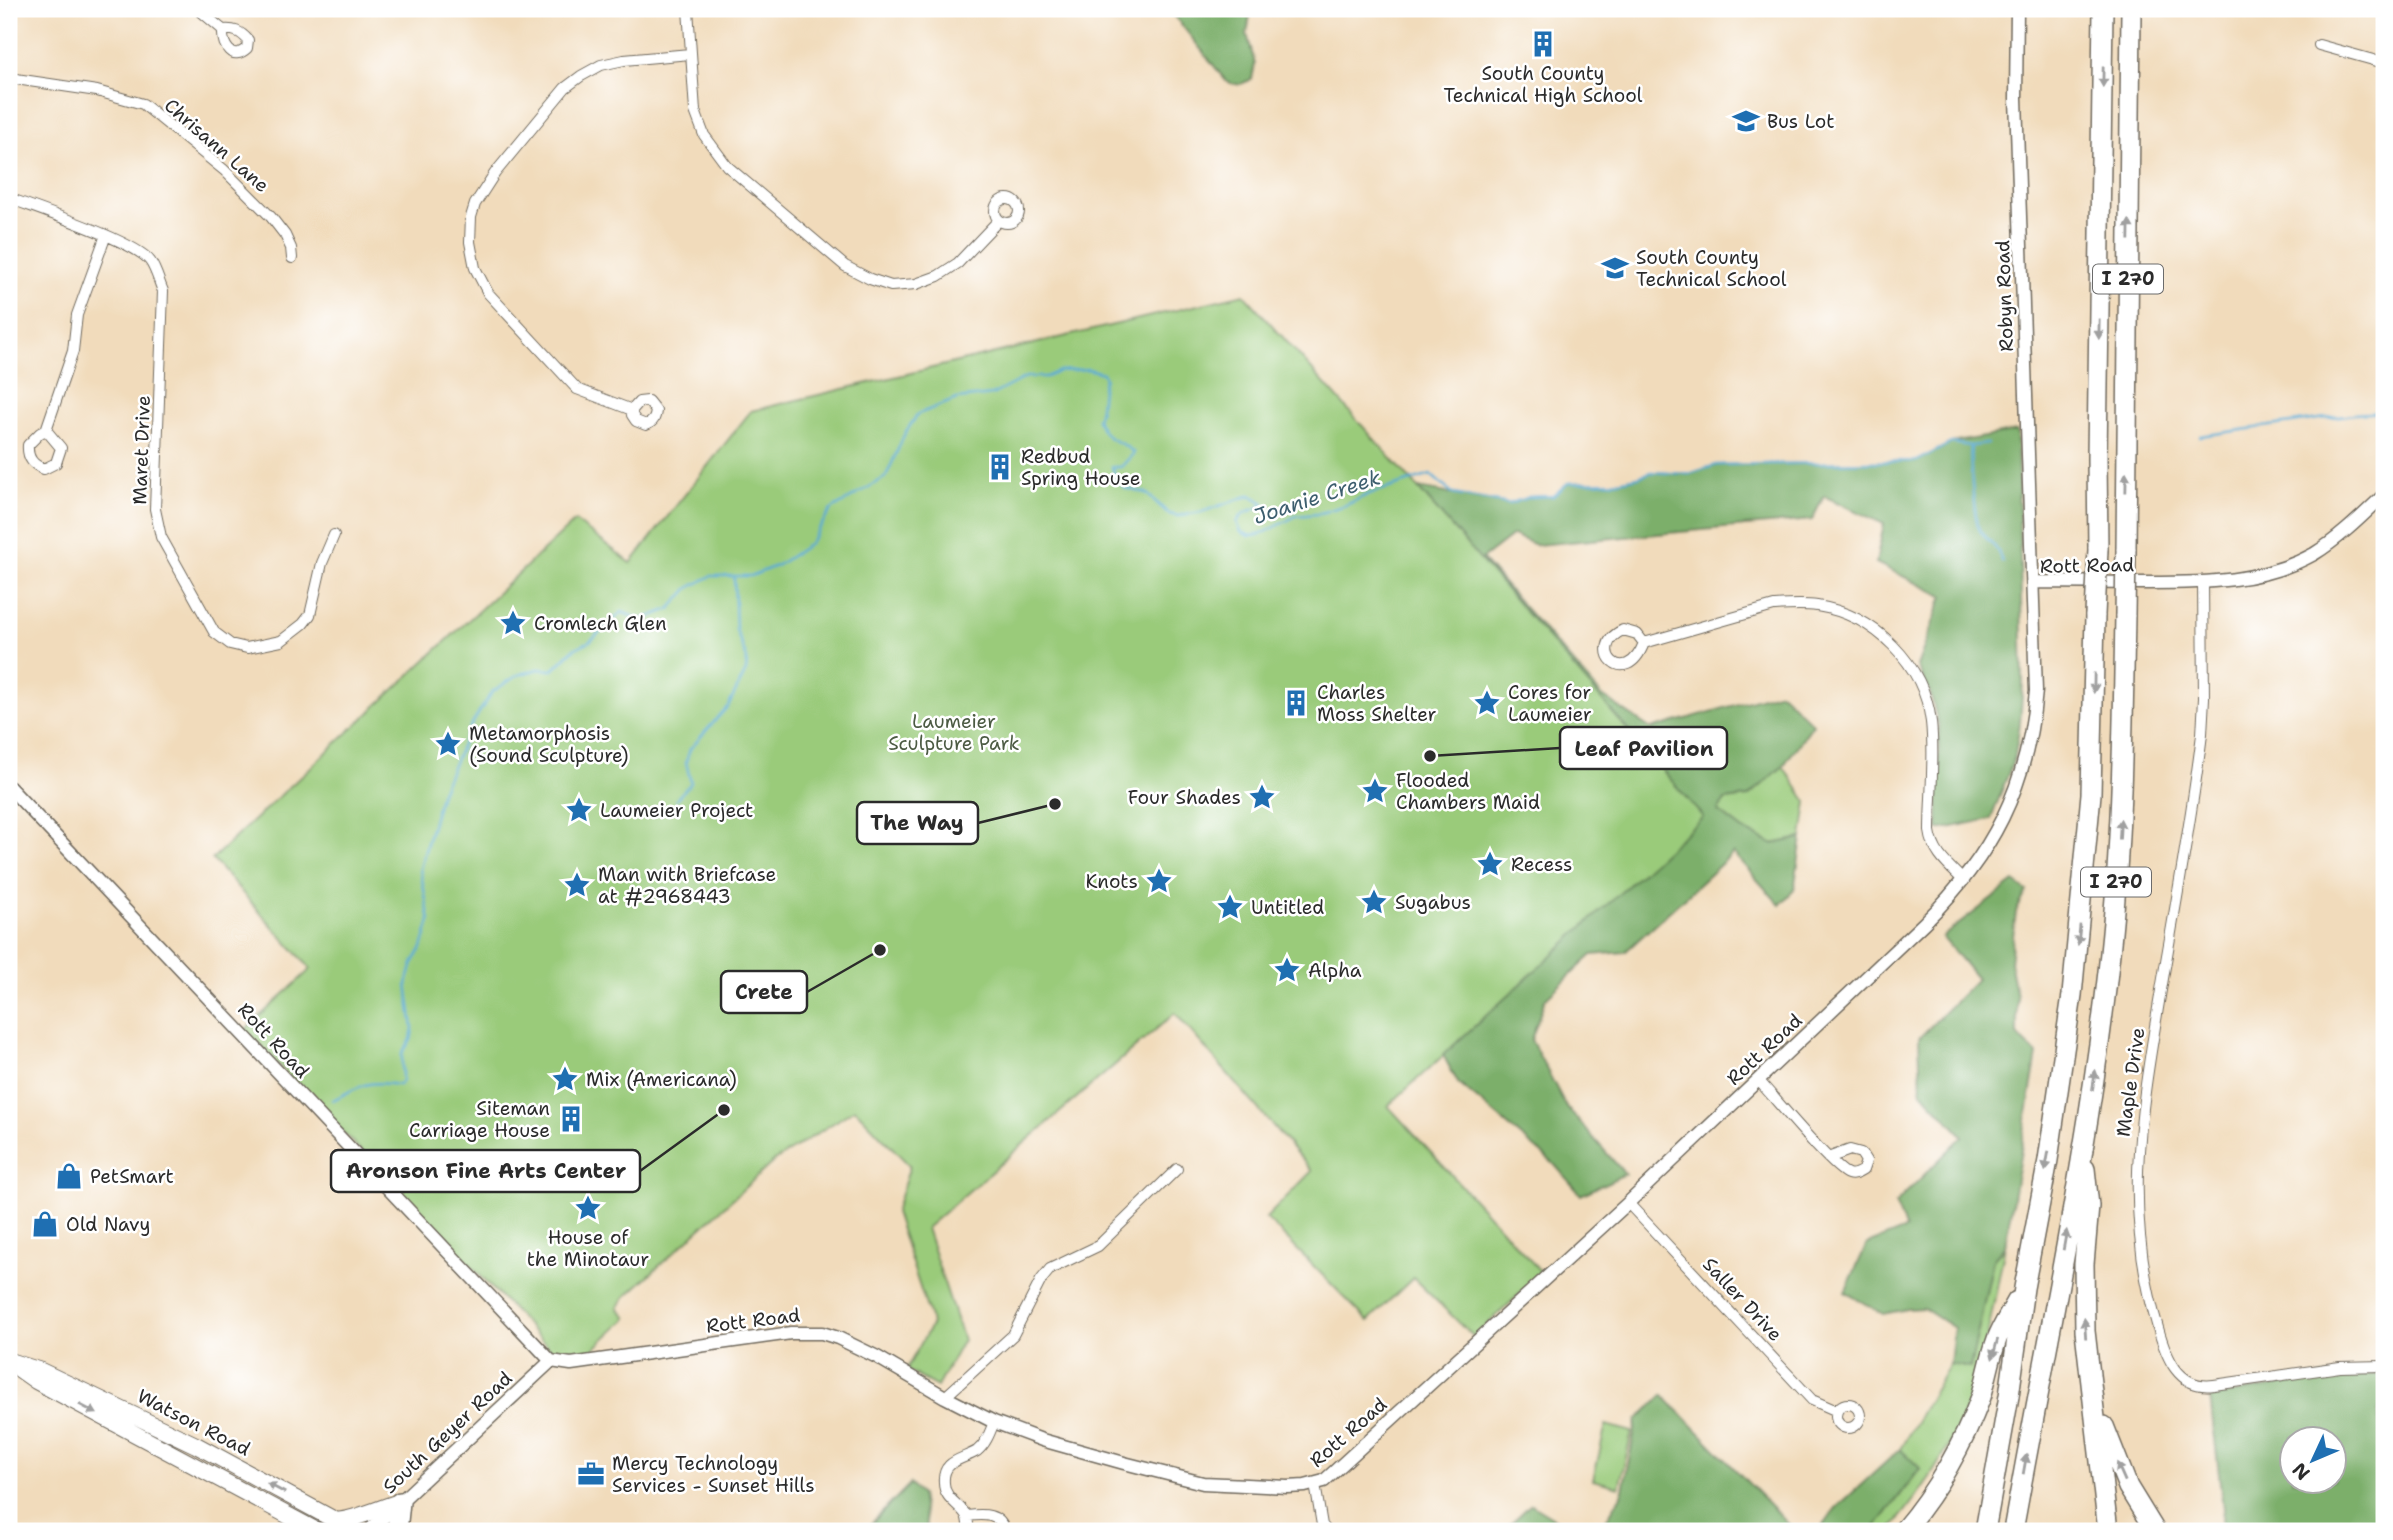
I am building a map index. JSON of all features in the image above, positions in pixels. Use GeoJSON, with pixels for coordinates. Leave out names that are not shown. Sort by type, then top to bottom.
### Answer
{"type":"FeatureCollection","features":[{"type":"Feature","properties":{"kind":"highway","name":"I 270"},"geometry":{"type":"LineString","coordinates":[[1985,1531],[2010,1396],[2024,1288],[2048,1160],[2078,939],[2091,794],[2098,549],[2104,9]]}},
{"type":"Feature","properties":{"kind":"highway","name":"I 270"},"geometry":{"type":"LineString","coordinates":[[2013,1531],[2082,1147],[2104,1003],[2115,898],[2122,786],[2131,9]]}},
{"type":"Feature","properties":{"kind":"highway"},"geometry":{"type":"LineString","coordinates":[[2082,1147],[2089,1206],[2084,1265],[2085,1331],[2108,1531]]}},
{"type":"Feature","properties":{"kind":"highway"},"geometry":{"type":"LineString","coordinates":[[1903,1531],[1937,1485],[1966,1432],[1980,1398],[1997,1339],[2024,1288]]}},
{"type":"Feature","properties":{"kind":"highway"},"geometry":{"type":"LineString","coordinates":[[2094,1396],[2128,1487],[2155,1531]]}},
{"type":"Feature","properties":{"kind":"highway"},"geometry":{"type":"LineString","coordinates":[[397,1531],[400,1502]]}},
{"type":"Feature","properties":{"kind":"main road","name":"Watson Road"},"geometry":{"type":"LineString","coordinates":[[9,1361],[41,1371],[197,1445],[355,1531]]}},
{"type":"Feature","properties":{"kind":"main road","name":"Watson Road"},"geometry":{"type":"LineString","coordinates":[[9,1361],[36,1381],[302,1526],[317,1531]]}},
{"type":"Feature","properties":{"kind":"main road"},"geometry":{"type":"LineString","coordinates":[[336,1521],[400,1502]]}},
{"type":"Feature","properties":{"kind":"street"},"geometry":{"type":"LineString","coordinates":[[198,9],[223,30]]}},
{"type":"Feature","properties":{"kind":"street"},"geometry":{"type":"LineString","coordinates":[[688,9],[695,111],[698,124],[712,147],[727,166],[845,266],[870,279],[891,286],[905,286],[938,276],[958,263],[998,221]]}},
{"type":"Feature","properties":{"kind":"street","name":"Robyn Road"},"geometry":{"type":"LineString","coordinates":[[2017,9],[2016,98],[2033,582]]}},
{"type":"Feature","properties":{"kind":"street"},"geometry":{"type":"LineString","coordinates":[[2319,44],[2384,63]]}},
{"type":"Feature","properties":{"kind":"street"},"geometry":{"type":"LineString","coordinates":[[632,410],[577,389],[488,293],[475,268],[470,242],[471,217],[475,204],[495,173],[565,88],[581,76],[601,65],[624,60],[690,54]]}},
{"type":"Feature","properties":{"kind":"street","name":"Chrisann Lane"},"geometry":{"type":"LineString","coordinates":[[9,78],[97,91],[143,104],[224,170],[271,217],[285,235],[292,258]]}},
{"type":"Feature","properties":{"kind":"street","name":"Maret Drive"},"geometry":{"type":"LineString","coordinates":[[9,198],[106,235],[141,252],[149,260],[163,291],[156,475],[157,524],[161,537],[214,632],[230,644],[247,648],[281,641],[295,632],[310,615],[322,563],[334,536]]}},
{"type":"Feature","properties":{"kind":"street"},"geometry":{"type":"LineString","coordinates":[[46,430],[73,351],[77,316],[106,235]]}},
{"type":"Feature","properties":{"kind":"street","name":"Rott Road"},"geometry":{"type":"LineString","coordinates":[[9,786],[551,1361],[571,1364],[810,1332],[838,1338],[858,1347],[994,1422],[1077,1450],[1203,1483],[1288,1487],[1315,1484],[1335,1473],[1628,1203],[1885,962],[1964,881],[1979,861],[2005,815],[2020,777],[2029,743],[2036,691],[2033,582],[2203,582],[2252,578],[2300,561],[2338,537],[2384,495]]}},
{"type":"Feature","properties":{"kind":"street","name":"Maple Drive"},"geometry":{"type":"LineString","coordinates":[[2203,582],[2202,734],[2138,1146],[2138,1222],[2150,1297],[2162,1342],[2172,1364],[2183,1377],[2196,1385],[2214,1385],[2340,1367],[2384,1366]]}},
{"type":"Feature","properties":{"kind":"street"},"geometry":{"type":"LineString","coordinates":[[1644,643],[1774,606],[1795,605],[1840,612],[1878,632],[1903,658],[1920,685],[1930,720],[1932,843],[1938,855],[1964,881]]}},
{"type":"Feature","properties":{"kind":"street"},"geometry":{"type":"LineString","coordinates":[[1759,1080],[1828,1158]]}},
{"type":"Feature","properties":{"kind":"street"},"geometry":{"type":"LineString","coordinates":[[945,1397],[1013,1335],[1041,1280],[1050,1269],[1098,1246],[1177,1169]]}},
{"type":"Feature","properties":{"kind":"street","name":"Saller Drive"},"geometry":{"type":"LineString","coordinates":[[1628,1203],[1812,1400],[1837,1411]]}},
{"type":"Feature","properties":{"kind":"street","name":"South Geyer Road"},"geometry":{"type":"LineString","coordinates":[[369,1531],[551,1361]]}},
{"type":"Feature","properties":{"kind":"street"},"geometry":{"type":"LineString","coordinates":[[969,1531],[967,1516],[948,1496],[943,1484],[947,1468],[957,1459],[977,1451],[985,1442],[994,1422]]}},
{"type":"Feature","properties":{"kind":"street"},"geometry":{"type":"LineString","coordinates":[[1315,1484],[1322,1525],[1327,1531]]}},
{"type":"Feature","properties":{"kind":"street"},"geometry":{"type":"LineString","coordinates":[[967,1516],[996,1517],[1005,1531]]}},
{"type":"Feature","properties":{"kind":"green space"},"geometry":{"type":"Polygon","coordinates":[[[1169,9],[1251,9],[1247,34],[1255,64],[1252,79],[1239,84],[1226,81],[1169,9]]]}},
{"type":"Feature","properties":{"kind":"green space","name":"Laumeier Sculpture Park"},"geometry":{"type":"Polygon","coordinates":[[[1244,294],[1418,488],[1704,817],[1388,1106],[1542,1273],[1474,1337],[1413,1278],[1368,1321],[1266,1218],[1312,1171],[1175,1013],[926,1228],[963,1340],[937,1387],[906,1370],[932,1324],[895,1212],[910,1166],[855,1109],[773,1162],[625,1297],[618,1308],[627,1318],[586,1356],[563,1356],[553,1352],[245,1030],[311,969],[212,859],[575,521],[631,563],[751,411],[1244,294]]]}},
{"type":"Feature","properties":{"kind":"green space"},"geometry":{"type":"Polygon","coordinates":[[[2017,431],[2023,683],[2015,756],[1991,819],[1938,830],[1939,727],[1930,692],[1917,666],[1943,596],[1876,563],[1884,524],[1824,496],[1812,520],[1536,545],[1513,535],[1482,559],[1601,695],[1651,729],[1780,692],[1813,724],[1783,766],[1748,797],[1725,800],[1718,811],[1743,830],[1772,844],[1802,838],[1794,890],[1780,905],[1733,853],[1625,952],[1592,955],[1545,999],[1531,1040],[1567,1108],[1625,1174],[1581,1195],[1554,1164],[1458,1083],[1443,1055],[1703,817],[1418,488],[1509,504],[1529,497],[1553,496],[1568,483],[1613,482],[1651,472],[1689,474],[1716,465],[1917,461],[1951,443],[2017,431]]]}},
{"type":"Feature","properties":{"kind":"green space"},"geometry":{"type":"Polygon","coordinates":[[[1783,766],[1807,802],[1802,838],[1772,844],[1743,830],[1718,811],[1725,800],[1748,797],[1783,766]]]}},
{"type":"Feature","properties":{"kind":"green space"},"geometry":{"type":"Polygon","coordinates":[[[2014,882],[2027,891],[2016,912],[2010,962],[2017,997],[2017,1035],[2037,1054],[2005,1246],[1993,1260],[1970,1368],[1950,1364],[1954,1328],[1923,1308],[1883,1314],[1845,1292],[1867,1244],[1906,1229],[1895,1204],[1963,1136],[1921,1091],[1919,1038],[1977,979],[1942,937],[2014,882]]]}},
{"type":"Feature","properties":{"kind":"green space"},"geometry":{"type":"Polygon","coordinates":[[[2005,1246],[1977,1378],[1952,1440],[1929,1478],[1889,1531],[1873,1531],[1920,1469],[1900,1449],[1950,1364],[1970,1368],[1993,1260],[2005,1246]]]}},
{"type":"Feature","properties":{"kind":"green space"},"geometry":{"type":"Polygon","coordinates":[[[2384,1374],[2384,1402],[2378,1412],[2384,1447],[2384,1531],[2221,1531],[2223,1509],[2210,1397],[2329,1376],[2384,1374]]]}},
{"type":"Feature","properties":{"kind":"green space"},"geometry":{"type":"Polygon","coordinates":[[[1663,1395],[1795,1531],[1599,1531],[1622,1494],[1637,1420],[1663,1395]]]}},
{"type":"Feature","properties":{"kind":"green space"},"geometry":{"type":"Polygon","coordinates":[[[1606,1425],[1632,1432],[1619,1487],[1593,1480],[1606,1425]]]}},
{"type":"Feature","properties":{"kind":"green space"},"geometry":{"type":"Polygon","coordinates":[[[1900,1449],[1920,1468],[1873,1531],[1819,1531],[1836,1508],[1900,1449]]]}},
{"type":"Feature","properties":{"kind":"green space"},"geometry":{"type":"Polygon","coordinates":[[[910,1484],[921,1495],[927,1531],[864,1531],[910,1484]]]}},
{"type":"Feature","properties":{"kind":"green space"},"geometry":{"type":"Polygon","coordinates":[[[1531,1504],[1575,1531],[1503,1531],[1531,1504]]]}},
{"type":"Feature","properties":{"kind":"waterway","name":"Joanie Creek"},"geometry":{"type":"LineString","coordinates":[[333,1100],[364,1085],[399,1085],[402,1081],[402,1053],[411,1040],[413,1028],[407,984],[430,921],[420,869],[441,792],[470,727],[492,692],[518,675],[538,669],[553,670],[574,649],[590,641],[622,612],[641,620],[670,609],[689,588],[711,576],[751,576],[778,565],[809,544],[831,510],[886,477],[905,433],[918,414],[957,399],[992,395],[1026,377],[1046,377],[1060,371],[1088,369],[1103,373],[1105,378],[1097,419],[1109,438],[1134,453],[1121,467],[1112,467],[1124,488],[1146,493],[1169,514],[1178,516],[1201,512],[1251,495],[1264,503],[1243,514],[1237,522],[1241,532],[1250,536],[1260,535],[1296,516],[1317,514],[1431,475],[1453,494],[1509,504],[1529,497],[1553,496],[1568,483],[1613,482],[1651,472],[1689,474],[1716,465],[1917,461],[1951,443],[1971,446],[1987,444]]}},
{"type":"Feature","properties":{"kind":"waterway"},"geometry":{"type":"LineString","coordinates":[[2200,436],[2384,412]]}},
{"type":"Feature","properties":{"kind":"waterway"},"geometry":{"type":"LineString","coordinates":[[1971,446],[1972,489],[1978,524],[1998,551],[2002,562]]}},
{"type":"Feature","properties":{"kind":"waterway"},"geometry":{"type":"LineString","coordinates":[[676,799],[691,783],[686,762],[690,749],[729,705],[746,671],[747,659],[736,630],[734,576]]}},
{"type":"Feature","properties":{"kind":"place","name":"South County Technical High School"},"geometry":{"type":"Point","coordinates":[1543,44]}},
{"type":"Feature","properties":{"kind":"place","name":"Bus Lot"},"geometry":{"type":"Point","coordinates":[1746,121]}},
{"type":"Feature","properties":{"kind":"place","name":"South County Technical School"},"geometry":{"type":"Point","coordinates":[1615,268]}},
{"type":"Feature","properties":{"kind":"place","name":"Redbud Spring House"},"geometry":{"type":"Point","coordinates":[1000,467]}},
{"type":"Feature","properties":{"kind":"place","name":"Cromlech Glen"},"geometry":{"type":"Point","coordinates":[513,623]}},
{"type":"Feature","properties":{"kind":"place","name":"Charles Moss Shelter"},"geometry":{"type":"Point","coordinates":[1296,703]}},
{"type":"Feature","properties":{"kind":"place","name":"Cores for Laumeier"},"geometry":{"type":"Point","coordinates":[1487,703]}},
{"type":"Feature","properties":{"kind":"place","name":"Metamorphosis (Sound Sculpture)"},"geometry":{"type":"Point","coordinates":[448,744]}},
{"type":"Feature","properties":{"kind":"place","name":"Leaf Pavilion"},"geometry":{"type":"Point","coordinates":[1430,756]}},
{"type":"Feature","properties":{"kind":"place","name":"Flooded Chambers Maid"},"geometry":{"type":"Point","coordinates":[1375,791]}},
{"type":"Feature","properties":{"kind":"place","name":"Four Shades"},"geometry":{"type":"Point","coordinates":[1262,797]}},
{"type":"Feature","properties":{"kind":"place","name":"The Way"},"geometry":{"type":"Point","coordinates":[1055,804]}},
{"type":"Feature","properties":{"kind":"place","name":"Laumeier Project"},"geometry":{"type":"Point","coordinates":[579,810]}},
{"type":"Feature","properties":{"kind":"place","name":"Recess"},"geometry":{"type":"Point","coordinates":[1490,864]}},
{"type":"Feature","properties":{"kind":"place","name":"Knots"},"geometry":{"type":"Point","coordinates":[1159,881]}},
{"type":"Feature","properties":{"kind":"place","name":"Man with Briefcase at #2968443"},"geometry":{"type":"Point","coordinates":[577,885]}},
{"type":"Feature","properties":{"kind":"place","name":"Sugabus"},"geometry":{"type":"Point","coordinates":[1374,902]}},
{"type":"Feature","properties":{"kind":"place","name":"Untitled"},"geometry":{"type":"Point","coordinates":[1230,907]}},
{"type":"Feature","properties":{"kind":"place","name":"Crete"},"geometry":{"type":"Point","coordinates":[880,950]}},
{"type":"Feature","properties":{"kind":"place","name":"Alpha"},"geometry":{"type":"Point","coordinates":[1287,970]}},
{"type":"Feature","properties":{"kind":"place","name":"Mix (Americana)"},"geometry":{"type":"Point","coordinates":[565,1079]}},
{"type":"Feature","properties":{"kind":"place","name":"Aronson Fine Arts Center"},"geometry":{"type":"Point","coordinates":[724,1110]}},
{"type":"Feature","properties":{"kind":"place","name":"Siteman Carriage House"},"geometry":{"type":"Point","coordinates":[571,1119]}},
{"type":"Feature","properties":{"kind":"place","name":"PetSmart"},"geometry":{"type":"Point","coordinates":[69,1176]}},
{"type":"Feature","properties":{"kind":"place","name":"House of the Minotaur"},"geometry":{"type":"Point","coordinates":[588,1208]}},
{"type":"Feature","properties":{"kind":"place","name":"Old Navy"},"geometry":{"type":"Point","coordinates":[45,1224]}},
{"type":"Feature","properties":{"kind":"place","name":"Mercy Technology Services - Sunset Hills"},"geometry":{"type":"Point","coordinates":[591,1474]}}]}
